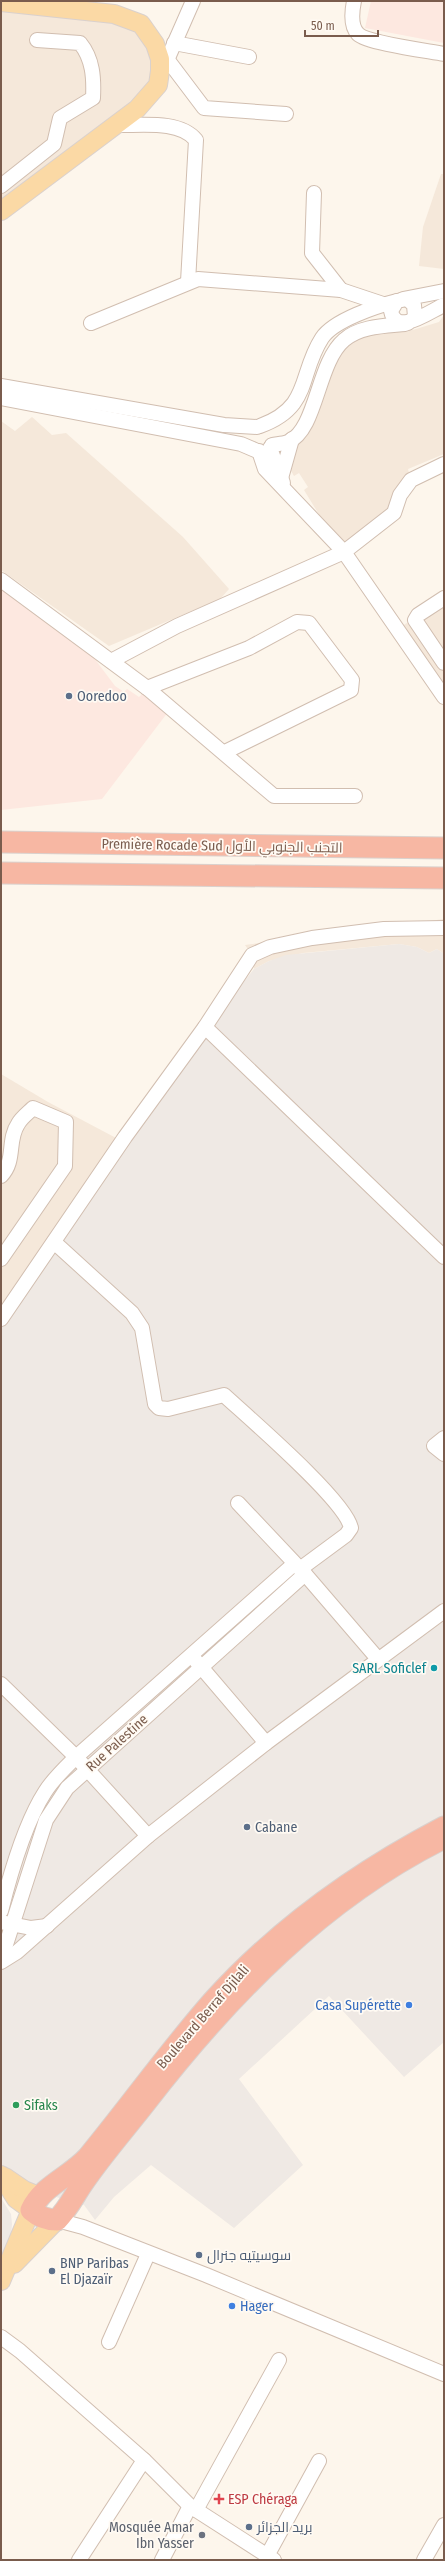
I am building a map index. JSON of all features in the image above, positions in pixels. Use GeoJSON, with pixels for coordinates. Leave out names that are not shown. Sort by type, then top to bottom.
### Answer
{"type":"FeatureCollection","features":[{"type":"Feature","properties":{"kind":"highway","name":"Première Rocade Sud التجنب الجنوبي الأول"},"geometry":{"type":"LineString","coordinates":[[1,842],[444,848]]}},
{"type":"Feature","properties":{"kind":"highway","name":"Première Rocade Sud التجنب الجنوبي الأول"},"geometry":{"type":"LineString","coordinates":[[1,873],[444,878]]}},
{"type":"Feature","properties":{"kind":"highway","name":"Boulevard Berraf Djilali"},"geometry":{"type":"LineString","coordinates":[[35,2203],[74,2171],[88,2157],[214,2001],[280,1936],[313,1908],[385,1860],[444,1827]]}},
{"type":"Feature","properties":{"kind":"highway","name":"Boulevard Berraf Djilali"},"geometry":{"type":"LineString","coordinates":[[57,2220],[72,2201],[83,2183],[168,2073],[267,1964],[309,1926],[352,1894],[444,1838]]}},
{"type":"Feature","properties":{"kind":"highway"},"geometry":{"type":"LineString","coordinates":[[35,2203],[40,2216],[57,2220]]}},
{"type":"Feature","properties":{"kind":"main road"},"geometry":{"type":"LineString","coordinates":[[1,2],[22,2],[114,14],[141,24],[155,44],[160,59],[158,85],[137,109],[1,211]]}},
{"type":"Feature","properties":{"kind":"main road"},"geometry":{"type":"LineString","coordinates":[[1,2174],[17,2186],[35,2203],[3,2277]]}},
{"type":"Feature","properties":{"kind":"main road"},"geometry":{"type":"LineString","coordinates":[[3,2277],[57,2220]]}},
{"type":"Feature","properties":{"kind":"street"},"geometry":{"type":"LineString","coordinates":[[158,85],[167,59],[193,1]]}},
{"type":"Feature","properties":{"kind":"street"},"geometry":{"type":"LineString","coordinates":[[354,1],[353,23],[358,34],[371,40],[444,54]]}},
{"type":"Feature","properties":{"kind":"street"},"geometry":{"type":"LineString","coordinates":[[1,186],[54,144],[60,118],[93,98],[94,81],[88,53],[80,43],[37,40]]}},
{"type":"Feature","properties":{"kind":"street"},"geometry":{"type":"LineString","coordinates":[[174,43],[249,57]]}},
{"type":"Feature","properties":{"kind":"street"},"geometry":{"type":"LineString","coordinates":[[167,59],[204,108],[286,114]]}},
{"type":"Feature","properties":{"kind":"street"},"geometry":{"type":"LineString","coordinates":[[115,125],[171,127],[192,135],[196,140],[188,282]]}},
{"type":"Feature","properties":{"kind":"street"},"geometry":{"type":"LineString","coordinates":[[314,193],[312,253],[341,290]]}},
{"type":"Feature","properties":{"kind":"street"},"geometry":{"type":"LineString","coordinates":[[91,323],[198,279],[341,290],[383,304]]}},
{"type":"Feature","properties":{"kind":"street"},"geometry":{"type":"LineString","coordinates":[[444,291],[383,304],[330,329],[322,338],[315,351],[302,392],[294,404],[283,415],[258,427],[249,436],[250,444],[264,448],[283,483],[344,552],[444,696]]}},
{"type":"Feature","properties":{"kind":"street"},"geometry":{"type":"LineString","coordinates":[[400,300],[392,307],[392,316],[397,322],[407,323]]}},
{"type":"Feature","properties":{"kind":"street"},"geometry":{"type":"LineString","coordinates":[[1,398],[264,448],[287,443],[292,439],[314,407],[327,363],[345,339],[368,328],[407,323],[444,305]]}},
{"type":"Feature","properties":{"kind":"street"},"geometry":{"type":"LineString","coordinates":[[1,386],[224,425],[258,427],[270,430],[274,437],[264,448]]}},
{"type":"Feature","properties":{"kind":"street"},"geometry":{"type":"LineString","coordinates":[[283,483],[292,439]]}},
{"type":"Feature","properties":{"kind":"street"},"geometry":{"type":"LineString","coordinates":[[111,662],[178,626],[344,552],[394,513],[400,495],[411,480],[444,464]]}},
{"type":"Feature","properties":{"kind":"street"},"geometry":{"type":"LineString","coordinates":[[1,580],[147,688],[225,752],[274,796],[355,796]]}},
{"type":"Feature","properties":{"kind":"street"},"geometry":{"type":"LineString","coordinates":[[422,664],[442,656],[415,620],[418,615],[444,598]]}},
{"type":"Feature","properties":{"kind":"street"},"geometry":{"type":"LineString","coordinates":[[147,688],[249,648],[297,622],[309,623],[352,680],[351,690],[225,752]]}},
{"type":"Feature","properties":{"kind":"street"},"geometry":{"type":"LineString","coordinates":[[1,1319],[205,1027],[252,955],[270,947],[312,938],[384,929],[444,928]]}},
{"type":"Feature","properties":{"kind":"street"},"geometry":{"type":"LineString","coordinates":[[205,1027],[444,1257]]}},
{"type":"Feature","properties":{"kind":"street"},"geometry":{"type":"LineString","coordinates":[[1,1176],[11,1161],[13,1135],[18,1124],[33,1108],[66,1122],[65,1166],[1,1259]]}},
{"type":"Feature","properties":{"kind":"street"},"geometry":{"type":"LineString","coordinates":[[54,1242],[132,1313],[142,1328],[155,1404],[159,1408],[168,1409],[224,1395],[304,1469],[344,1513],[351,1528],[346,1535],[300,1569]]}},
{"type":"Feature","properties":{"kind":"street"},"geometry":{"type":"LineString","coordinates":[[444,1438],[434,1446],[444,1454]]}},
{"type":"Feature","properties":{"kind":"street"},"geometry":{"type":"LineString","coordinates":[[238,1503],[300,1569],[378,1659]]}},
{"type":"Feature","properties":{"kind":"street","name":"Rue Palestine"},"geometry":{"type":"LineString","coordinates":[[1,1911],[12,1870],[44,1792],[76,1757],[191,1655],[300,1569]]}},
{"type":"Feature","properties":{"kind":"street","name":"Rue Palestine"},"geometry":{"type":"LineString","coordinates":[[1,1961],[7,1923],[46,1820],[67,1788],[201,1667],[300,1569]]}},
{"type":"Feature","properties":{"kind":"street"},"geometry":{"type":"LineString","coordinates":[[1,1961],[17,1952],[48,1926],[148,1836],[266,1743],[444,1611]]}},
{"type":"Feature","properties":{"kind":"street"},"geometry":{"type":"LineString","coordinates":[[191,1655],[266,1743]]}},
{"type":"Feature","properties":{"kind":"street"},"geometry":{"type":"LineString","coordinates":[[1,1684],[76,1757],[148,1836]]}},
{"type":"Feature","properties":{"kind":"street"},"geometry":{"type":"LineString","coordinates":[[7,1923],[31,1928],[48,1926]]}},
{"type":"Feature","properties":{"kind":"street"},"geometry":{"type":"LineString","coordinates":[[72,2201],[91,2230]]}},
{"type":"Feature","properties":{"kind":"street"},"geometry":{"type":"LineString","coordinates":[[57,2220],[91,2230],[148,2254],[206,2275],[444,2374]]}},
{"type":"Feature","properties":{"kind":"street"},"geometry":{"type":"LineString","coordinates":[[109,2342],[148,2254]]}},
{"type":"Feature","properties":{"kind":"street"},"geometry":{"type":"LineString","coordinates":[[1,2338],[20,2351],[144,2460],[193,2508],[264,2557],[319,2461]]}},
{"type":"Feature","properties":{"kind":"street"},"geometry":{"type":"LineString","coordinates":[[162,2560],[279,2360]]}},
{"type":"Feature","properties":{"kind":"street"},"geometry":{"type":"LineString","coordinates":[[79,2560],[144,2460]]}},
{"type":"Feature","properties":{"kind":"street"},"geometry":{"type":"LineString","coordinates":[[424,2560],[444,2525]]}},
{"type":"Feature","properties":{"kind":"shaded area"},"geometry":{"type":"Polygon","coordinates":[[[1,1],[114,14],[155,44],[158,85],[1,212],[1,1]]]}},
{"type":"Feature","properties":{"kind":"shaded area"},"geometry":{"type":"Polygon","coordinates":[[[371,1],[444,1],[444,43],[365,28],[371,1]]]}},
{"type":"Feature","properties":{"kind":"shaded area"},"geometry":{"type":"Polygon","coordinates":[[[441,174],[444,174],[444,269],[419,266],[423,227],[441,174]]]}},
{"type":"Feature","properties":{"kind":"shaded area"},"geometry":{"type":"Polygon","coordinates":[[[444,315],[444,454],[408,469],[411,480],[397,507],[339,547],[304,490],[308,487],[299,473],[294,476],[290,469],[293,451],[344,343],[377,332],[406,332],[439,322],[444,315]]]}},
{"type":"Feature","properties":{"kind":"shaded area"},"geometry":{"type":"Polygon","coordinates":[[[32,417],[52,435],[66,433],[183,537],[229,589],[220,599],[109,646],[1,570],[1,421],[15,431],[32,417]]]}},
{"type":"Feature","properties":{"kind":"shaded area","name":"Ooredoo"},"geometry":{"type":"Polygon","coordinates":[[[1,583],[91,654],[115,686],[124,692],[127,689],[139,697],[142,694],[168,712],[102,799],[1,810],[1,583]]]}},
{"type":"Feature","properties":{"kind":"shaded area"},"geometry":{"type":"Polygon","coordinates":[[[444,600],[444,699],[394,631],[444,600]]]}},
{"type":"Feature","properties":{"kind":"shaded area"},"geometry":{"type":"Polygon","coordinates":[[[444,919],[444,954],[437,949],[429,953],[417,947],[399,944],[303,953],[269,961],[254,969],[252,955],[245,945],[444,919]]]}},
{"type":"Feature","properties":{"kind":"shaded area"},"geometry":{"type":"Polygon","coordinates":[[[399,944],[417,947],[429,953],[437,949],[444,954],[444,2042],[404,2077],[329,1996],[239,2079],[303,2165],[234,2228],[151,2165],[114,2197],[95,2220],[84,2205],[28,2189],[11,2178],[1,2164],[1,1311],[118,1139],[254,969],[269,961],[286,955],[399,944]]]}},
{"type":"Feature","properties":{"kind":"shaded area"},"geometry":{"type":"Polygon","coordinates":[[[1,1074],[48,1102],[118,1139],[1,1311],[1,1074]]]}},
{"type":"Feature","properties":{"kind":"shaded area"},"geometry":{"type":"Polygon","coordinates":[[[1,2198],[11,2214],[12,2224],[11,2235],[1,2261],[1,2198]]]}},
{"type":"Feature","properties":{"kind":"place","name":"Ooredoo"},"geometry":{"type":"Point","coordinates":[69,696]}},
{"type":"Feature","properties":{"kind":"place","name":"SARL Soficlef"},"geometry":{"type":"Point","coordinates":[434,1668]}},
{"type":"Feature","properties":{"kind":"place","name":"Cabane"},"geometry":{"type":"Point","coordinates":[247,1827]}},
{"type":"Feature","properties":{"kind":"place","name":"Casa Supérette"},"geometry":{"type":"Point","coordinates":[409,2005]}},
{"type":"Feature","properties":{"kind":"place","name":"Sifaks"},"geometry":{"type":"Point","coordinates":[16,2105]}},
{"type":"Feature","properties":{"kind":"place","name":"سوسيتيه جنرال"},"geometry":{"type":"Point","coordinates":[199,2255]}},
{"type":"Feature","properties":{"kind":"place","name":"BNP Paribas El Djazaïr"},"geometry":{"type":"Point","coordinates":[52,2271]}},
{"type":"Feature","properties":{"kind":"place","name":"Hager"},"geometry":{"type":"Point","coordinates":[232,2306]}},
{"type":"Feature","properties":{"kind":"place","name":"ESP Chéraga"},"geometry":{"type":"Point","coordinates":[219,2499]}},
{"type":"Feature","properties":{"kind":"place","name":"بريد الجزائر"},"geometry":{"type":"Point","coordinates":[249,2527]}},
{"type":"Feature","properties":{"kind":"place","name":"Mosquée Amar Ibn Yasser"},"geometry":{"type":"Point","coordinates":[202,2535]}}]}
